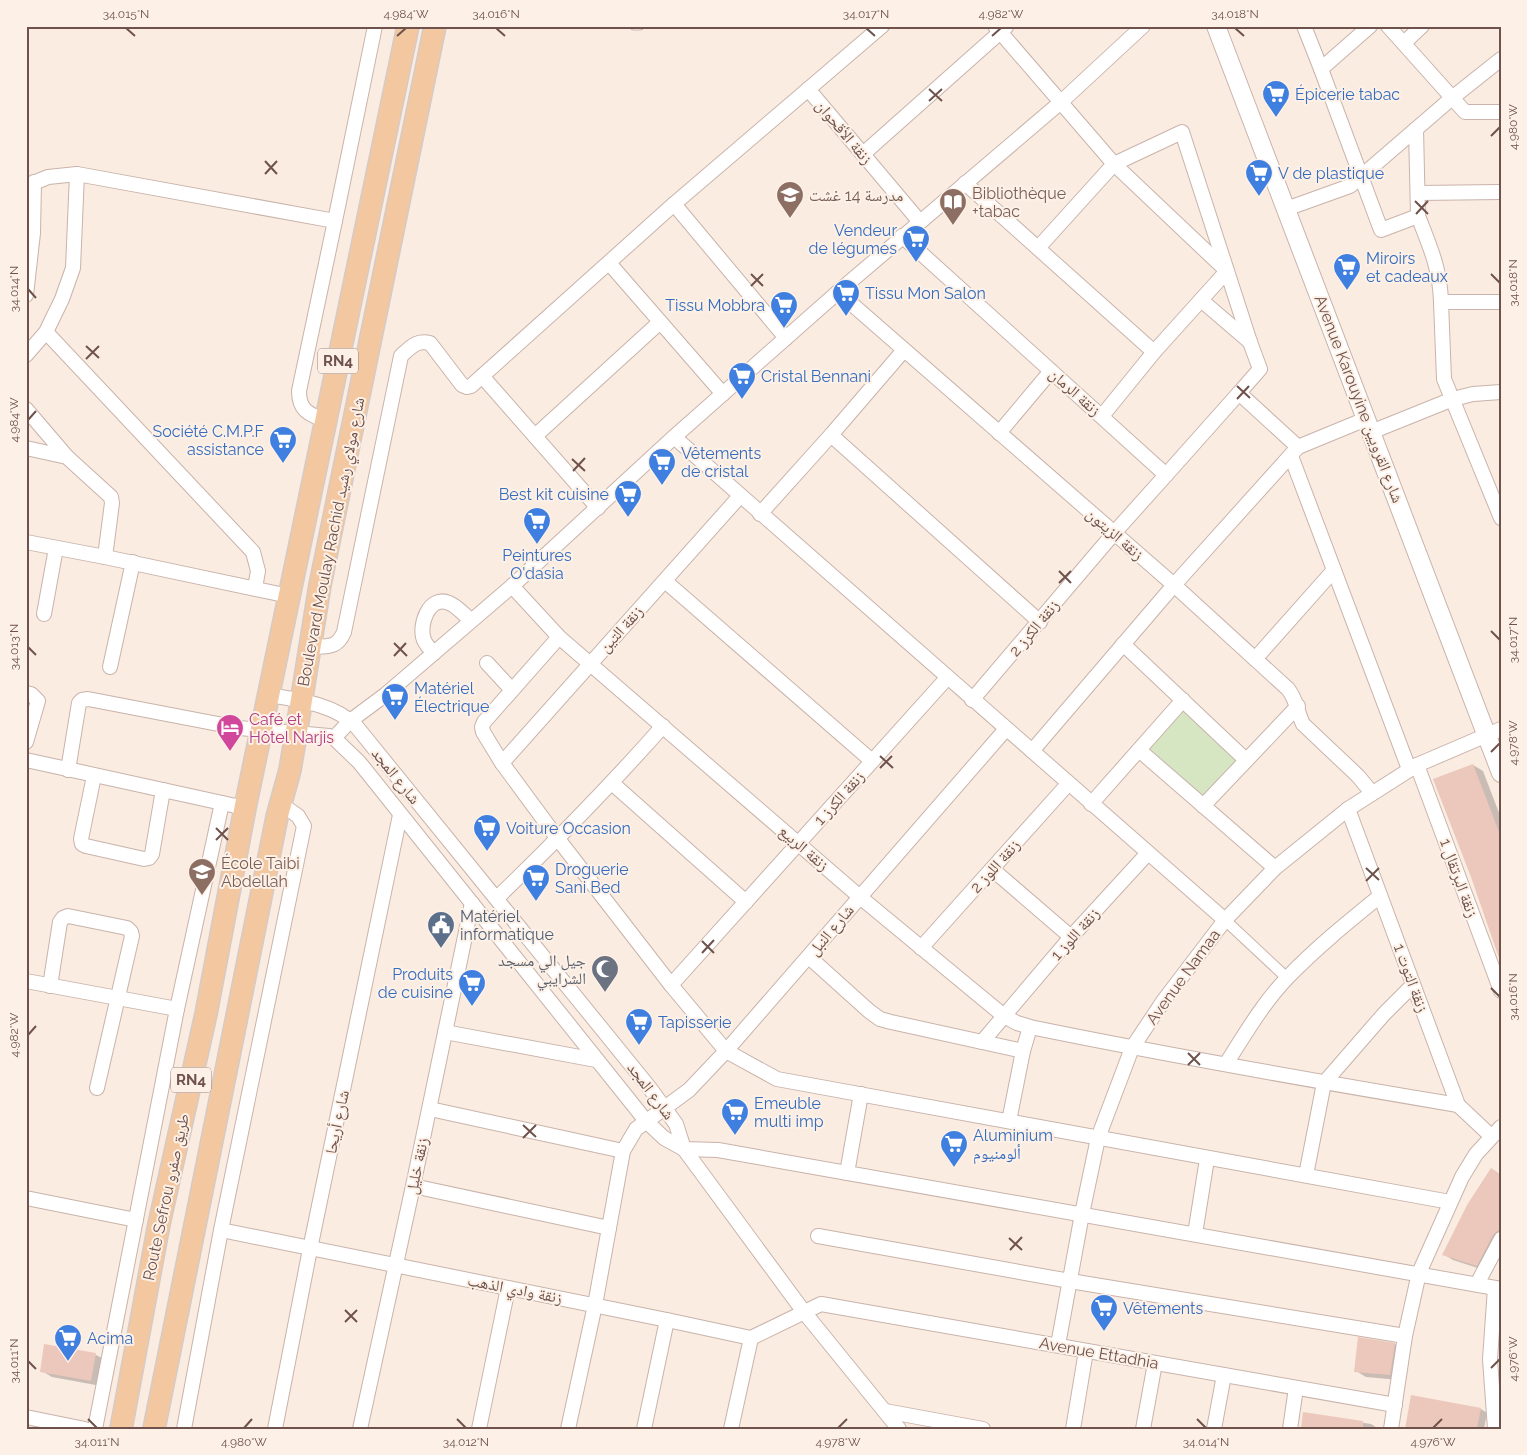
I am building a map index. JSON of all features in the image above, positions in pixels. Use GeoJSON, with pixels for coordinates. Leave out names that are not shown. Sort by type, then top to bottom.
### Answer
{"type":"FeatureCollection","features":[{"type":"Feature","properties":{"kind":"main road","name":"Boulevard Moulay Rachid شارع مولاي رشيد"},"geometry":{"type":"LineString","coordinates":[[262,731],[408,26]]}},
{"type":"Feature","properties":{"kind":"main road","name":"Boulevard Moulay Rachid شارع مولاي رشيد"},"geometry":{"type":"LineString","coordinates":[[296,734],[320,585],[435,26]]}},
{"type":"Feature","properties":{"kind":"main road","name":"Route Sefrou طريق صفرو"},"geometry":{"type":"LineString","coordinates":[[121,1429],[159,1224],[206,1014],[245,808],[262,731]]}},
{"type":"Feature","properties":{"kind":"main road","name":"Route Sefrou طريق صفرو"},"geometry":{"type":"LineString","coordinates":[[154,1429],[273,836],[290,770],[296,734]]}},
{"type":"Feature","properties":{"kind":"street"},"geometry":{"type":"LineString","coordinates":[[326,421],[302,408],[299,401],[299,391],[375,26]]}},
{"type":"Feature","properties":{"kind":"street"},"geometry":{"type":"LineString","coordinates":[[310,647],[334,645],[340,640],[344,632],[401,356],[416,344],[422,342],[430,344],[462,385],[471,386],[674,204],[882,26]]}},
{"type":"Feature","properties":{"kind":"street"},"geometry":{"type":"LineString","coordinates":[[68,770],[79,703],[82,700],[88,699],[239,728],[334,738],[350,720],[385,695],[512,586],[674,437],[902,236],[1061,102],[1143,26]]}},
{"type":"Feature","properties":{"kind":"street","name":"Avenue Karouyine شارع القرويين"},"geometry":{"type":"LineString","coordinates":[[1216,26],[1369,426],[1494,732],[1501,772]]}},
{"type":"Feature","properties":{"kind":"street"},"geometry":{"type":"LineString","coordinates":[[1304,26],[1381,230],[1418,216]]}},
{"type":"Feature","properties":{"kind":"street"},"geometry":{"type":"LineString","coordinates":[[1321,69],[1370,26]]}},
{"type":"Feature","properties":{"kind":"street"},"geometry":{"type":"LineString","coordinates":[[1388,26],[1465,112],[1501,112]]}},
{"type":"Feature","properties":{"kind":"street"},"geometry":{"type":"LineString","coordinates":[[1404,42],[1422,26]]}},
{"type":"Feature","properties":{"kind":"street"},"geometry":{"type":"LineString","coordinates":[[863,154],[1000,28],[1114,164],[1226,271]]}},
{"type":"Feature","properties":{"kind":"street"},"geometry":{"type":"LineString","coordinates":[[1286,209],[1350,186],[1452,98],[1501,59]]}},
{"type":"Feature","properties":{"kind":"street","name":"زنقة الأقحوان"},"geometry":{"type":"LineString","coordinates":[[808,89],[920,222]]}},
{"type":"Feature","properties":{"kind":"street"},"geometry":{"type":"LineString","coordinates":[[1416,129],[1418,216],[1437,265],[1441,283],[1444,379],[1494,485],[1501,518]]}},
{"type":"Feature","properties":{"kind":"street"},"geometry":{"type":"LineString","coordinates":[[1038,248],[1114,164],[1182,132],[1260,370],[1166,474]]}},
{"type":"Feature","properties":{"kind":"street"},"geometry":{"type":"LineString","coordinates":[[26,295],[33,233],[30,184],[48,177],[77,174],[335,221]]}},
{"type":"Feature","properties":{"kind":"street"},"geometry":{"type":"LineString","coordinates":[[26,355],[46,332],[62,299],[72,268],[77,174]]}},
{"type":"Feature","properties":{"kind":"street"},"geometry":{"type":"LineString","coordinates":[[965,183],[1154,352]]}},
{"type":"Feature","properties":{"kind":"street"},"geometry":{"type":"LineString","coordinates":[[1418,193],[1501,192]]}},
{"type":"Feature","properties":{"kind":"street"},"geometry":{"type":"LineString","coordinates":[[674,204],[786,338]]}},
{"type":"Feature","properties":{"kind":"street","name":"زنقة الرمان"},"geometry":{"type":"LineString","coordinates":[[902,236],[1166,474]]}},
{"type":"Feature","properties":{"kind":"street"},"geometry":{"type":"LineString","coordinates":[[609,263],[723,394]]}},
{"type":"Feature","properties":{"kind":"street"},"geometry":{"type":"LineString","coordinates":[[1102,416],[1154,352],[1226,271]]}},
{"type":"Feature","properties":{"kind":"street","name":"زنقة الزيتون"},"geometry":{"type":"LineString","coordinates":[[838,292],[1174,585],[1288,689],[1294,696],[1303,724],[1358,776],[1372,793]]}},
{"type":"Feature","properties":{"kind":"street"},"geometry":{"type":"LineString","coordinates":[[1201,300],[1250,342]]}},
{"type":"Feature","properties":{"kind":"street"},"geometry":{"type":"LineString","coordinates":[[1441,302],[1501,302]]}},
{"type":"Feature","properties":{"kind":"street"},"geometry":{"type":"LineString","coordinates":[[535,436],[660,322]]}},
{"type":"Feature","properties":{"kind":"street"},"geometry":{"type":"LineString","coordinates":[[46,332],[253,552],[258,571],[255,588]]}},
{"type":"Feature","properties":{"kind":"street"},"geometry":{"type":"LineString","coordinates":[[760,514],[904,350]]}},
{"type":"Feature","properties":{"kind":"street"},"geometry":{"type":"LineString","coordinates":[[999,433],[1051,371]]}},
{"type":"Feature","properties":{"kind":"street"},"geometry":{"type":"LineString","coordinates":[[482,376],[598,508]]}},
{"type":"Feature","properties":{"kind":"street"},"geometry":{"type":"LineString","coordinates":[[1032,752],[1174,585],[1295,451],[1453,399],[1473,394],[1501,392]]}},
{"type":"Feature","properties":{"kind":"street"},"geometry":{"type":"LineString","coordinates":[[1239,393],[1295,451]]}},
{"type":"Feature","properties":{"kind":"street"},"geometry":{"type":"LineString","coordinates":[[26,409],[67,457],[111,497],[112,503],[105,557]]}},
{"type":"Feature","properties":{"kind":"street"},"geometry":{"type":"LineString","coordinates":[[831,435],[1040,622]]}},
{"type":"Feature","properties":{"kind":"street"},"geometry":{"type":"LineString","coordinates":[[674,437],[1225,920],[1288,978]]}},
{"type":"Feature","properties":{"kind":"street"},"geometry":{"type":"LineString","coordinates":[[26,448],[67,457]]}},
{"type":"Feature","properties":{"kind":"street","name":"زنقة البرتقال 1"},"geometry":{"type":"LineString","coordinates":[[1295,451],[1334,570],[1501,990]]}},
{"type":"Feature","properties":{"kind":"street","name":"زنقة الكرز 2"},"geometry":{"type":"LineString","coordinates":[[972,700],[1166,474]]}},
{"type":"Feature","properties":{"kind":"street","name":"زنقة التين"},"geometry":{"type":"LineString","coordinates":[[502,763],[740,496]]}},
{"type":"Feature","properties":{"kind":"street"},"geometry":{"type":"LineString","coordinates":[[26,542],[133,562],[289,596]]}},
{"type":"Feature","properties":{"kind":"street"},"geometry":{"type":"LineString","coordinates":[[44,614],[56,548]]}},
{"type":"Feature","properties":{"kind":"street"},"geometry":{"type":"LineString","coordinates":[[110,667],[133,562]]}},
{"type":"Feature","properties":{"kind":"street"},"geometry":{"type":"LineString","coordinates":[[1255,659],[1334,570]]}},
{"type":"Feature","properties":{"kind":"street"},"geometry":{"type":"LineString","coordinates":[[665,581],[872,761]]}},
{"type":"Feature","properties":{"kind":"street","name":"زنقة الربيع"},"geometry":{"type":"LineString","coordinates":[[512,586],[559,637],[860,897],[1004,1016],[1030,1027],[1132,1048],[1458,1105]]}},
{"type":"Feature","properties":{"kind":"street"},"geometry":{"type":"LineString","coordinates":[[434,653],[423,638],[424,616],[429,609],[440,602],[449,603],[471,620]]}},
{"type":"Feature","properties":{"kind":"street"},"geometry":{"type":"LineString","coordinates":[[559,637],[484,722],[483,732],[502,763],[558,839],[671,985],[726,1051],[778,1079],[1450,1202]]}},
{"type":"Feature","properties":{"kind":"street"},"geometry":{"type":"LineString","coordinates":[[1124,644],[1246,760]]}},
{"type":"Feature","properties":{"kind":"street"},"geometry":{"type":"LineString","coordinates":[[488,663],[512,690]]}},
{"type":"Feature","properties":{"kind":"street","name":"زنقة الكرز 1"},"geometry":{"type":"LineString","coordinates":[[671,985],[948,678]]}},
{"type":"Feature","properties":{"kind":"street"},"geometry":{"type":"LineString","coordinates":[[26,693],[31,694],[38,701],[26,742]]}},
{"type":"Feature","properties":{"kind":"street","name":"شارع المجد"},"geometry":{"type":"LineString","coordinates":[[269,695],[301,701],[338,712],[350,720],[497,898],[664,1107],[676,1124],[684,1149]]}},
{"type":"Feature","properties":{"kind":"street"},"geometry":{"type":"LineString","coordinates":[[1092,804],[1183,700]]}},
{"type":"Feature","properties":{"kind":"street"},"geometry":{"type":"LineString","coordinates":[[1203,806],[1298,706]]}},
{"type":"Feature","properties":{"kind":"street"},"geometry":{"type":"LineString","coordinates":[[497,898],[558,839],[663,726]]}},
{"type":"Feature","properties":{"kind":"street","name":"شارع النبل"},"geometry":{"type":"LineString","coordinates":[[623,1151],[636,1129],[689,1090],[726,1051],[1006,729]]}},
{"type":"Feature","properties":{"kind":"street","name":"Avenue Namaa"},"geometry":{"type":"LineString","coordinates":[[1058,1345],[1098,1138],[1132,1048],[1164,1000],[1225,920],[1275,868],[1348,809],[1413,767],[1494,732]]}},
{"type":"Feature","properties":{"kind":"street","name":"شارع المجد"},"geometry":{"type":"LineString","coordinates":[[334,738],[359,762],[646,1121],[664,1138],[684,1149]]}},
{"type":"Feature","properties":{"kind":"street"},"geometry":{"type":"LineString","coordinates":[[1140,750],[1275,868]]}},
{"type":"Feature","properties":{"kind":"street"},"geometry":{"type":"LineString","coordinates":[[26,760],[245,808]]}},
{"type":"Feature","properties":{"kind":"street"},"geometry":{"type":"LineString","coordinates":[[94,776],[81,839],[82,844],[144,859],[149,858],[152,854],[163,790]]}},
{"type":"Feature","properties":{"kind":"street"},"geometry":{"type":"LineString","coordinates":[[612,783],[746,902]]}},
{"type":"Feature","properties":{"kind":"street","name":"زنقة اللوز 2"},"geometry":{"type":"LineString","coordinates":[[921,948],[1068,784]]}},
{"type":"Feature","properties":{"kind":"street"},"geometry":{"type":"LineString","coordinates":[[95,1429],[177,1009],[222,803]]}},
{"type":"Feature","properties":{"kind":"street"},"geometry":{"type":"LineString","coordinates":[[184,1429],[221,1230],[304,826],[298,816],[281,804]]}},
{"type":"Feature","properties":{"kind":"street","name":"زنقة التوت 1"},"geometry":{"type":"LineString","coordinates":[[1348,809],[1458,1105],[1496,1131]]}},
{"type":"Feature","properties":{"kind":"street","name":"شارع أريحا"},"geometry":{"type":"LineString","coordinates":[[275,1429],[310,1249],[400,815]]}},
{"type":"Feature","properties":{"kind":"street","name":"زنقة اللوز 1"},"geometry":{"type":"LineString","coordinates":[[982,1042],[1071,937],[1148,853]]}},
{"type":"Feature","properties":{"kind":"street"},"geometry":{"type":"LineString","coordinates":[[992,869],[1071,937]]}},
{"type":"Feature","properties":{"kind":"street"},"geometry":{"type":"LineString","coordinates":[[1226,1064],[1253,1020],[1288,978],[1334,933],[1380,896]]}},
{"type":"Feature","properties":{"kind":"street","name":"زنقة خليل"},"geometry":{"type":"LineString","coordinates":[[360,1429],[430,1109],[472,903]]}},
{"type":"Feature","properties":{"kind":"street"},"geometry":{"type":"LineString","coordinates":[[50,986],[60,922],[63,918],[68,916],[127,928],[131,932],[132,936],[119,998],[98,1088]]}},
{"type":"Feature","properties":{"kind":"street"},"geometry":{"type":"LineString","coordinates":[[809,957],[880,1019],[1023,1051]]}},
{"type":"Feature","properties":{"kind":"street"},"geometry":{"type":"LineString","coordinates":[[26,981],[177,1009]]}},
{"type":"Feature","properties":{"kind":"street"},"geometry":{"type":"LineString","coordinates":[[1306,1175],[1324,1083],[1371,1028],[1414,985]]}},
{"type":"Feature","properties":{"kind":"street"},"geometry":{"type":"LineString","coordinates":[[1009,1121],[1023,1051],[1030,1027]]}},
{"type":"Feature","properties":{"kind":"street"},"geometry":{"type":"LineString","coordinates":[[445,1032],[596,1060]]}},
{"type":"Feature","properties":{"kind":"street"},"geometry":{"type":"LineString","coordinates":[[847,1173],[861,1094]]}},
{"type":"Feature","properties":{"kind":"street"},"geometry":{"type":"LineString","coordinates":[[430,1109],[623,1151],[595,1305],[568,1429]]}},
{"type":"Feature","properties":{"kind":"street"},"geometry":{"type":"LineString","coordinates":[[1391,1429],[1405,1336],[1419,1273],[1462,1177],[1476,1154],[1496,1131]]}},
{"type":"Feature","properties":{"kind":"street"},"geometry":{"type":"LineString","coordinates":[[684,1149],[718,1150],[1498,1288],[1490,1359],[1496,1429]]}},
{"type":"Feature","properties":{"kind":"street"},"geometry":{"type":"LineString","coordinates":[[684,1149],[804,1312],[898,1429]]}},
{"type":"Feature","properties":{"kind":"street"},"geometry":{"type":"LineString","coordinates":[[1195,1234],[1207,1158]]}},
{"type":"Feature","properties":{"kind":"street"},"geometry":{"type":"LineString","coordinates":[[413,1186],[609,1228]]}},
{"type":"Feature","properties":{"kind":"street"},"geometry":{"type":"LineString","coordinates":[[26,1198],[136,1220]]}},
{"type":"Feature","properties":{"kind":"street","name":"زنقة وادي الذهب"},"geometry":{"type":"LineString","coordinates":[[221,1230],[751,1338]]}},
{"type":"Feature","properties":{"kind":"street"},"geometry":{"type":"LineString","coordinates":[[818,1236],[1070,1281],[1405,1336]]}},
{"type":"Feature","properties":{"kind":"street"},"geometry":{"type":"LineString","coordinates":[[1477,1284],[1501,1239]]}},
{"type":"Feature","properties":{"kind":"street"},"geometry":{"type":"LineString","coordinates":[[479,1429],[508,1288]]}},
{"type":"Feature","properties":{"kind":"street","name":"Avenue Ettadhia"},"geometry":{"type":"LineString","coordinates":[[804,1312],[821,1304],[1395,1405]]}},
{"type":"Feature","properties":{"kind":"street"},"geometry":{"type":"LineString","coordinates":[[731,1429],[751,1338],[804,1312]]}},
{"type":"Feature","properties":{"kind":"street"},"geometry":{"type":"LineString","coordinates":[[644,1429],[667,1320]]}},
{"type":"Feature","properties":{"kind":"street"},"geometry":{"type":"LineString","coordinates":[[1073,1429],[1086,1351]]}},
{"type":"Feature","properties":{"kind":"street"},"geometry":{"type":"LineString","coordinates":[[1143,1429],[1155,1363]]}},
{"type":"Feature","properties":{"kind":"street"},"geometry":{"type":"LineString","coordinates":[[1214,1429],[1224,1375]]}},
{"type":"Feature","properties":{"kind":"street"},"geometry":{"type":"LineString","coordinates":[[1290,1429],[1296,1388]]}},
{"type":"Feature","properties":{"kind":"street"},"geometry":{"type":"LineString","coordinates":[[885,1412],[983,1429]]}},
{"type":"Feature","properties":{"kind":"street"},"geometry":{"type":"LineString","coordinates":[[26,1417],[85,1429]]}},
{"type":"Feature","properties":{"kind":"lane"},"geometry":{"type":"LineString","coordinates":[[634,26],[640,26]]}},
{"type":"Feature","properties":{"kind":"green space"},"geometry":{"type":"Polygon","coordinates":[[[1186,704],[1245,761],[1203,805],[1143,751],[1186,704]]]}},
{"type":"Feature","properties":{"kind":"building"},"geometry":{"type":"Polygon","coordinates":[[[1473,764],[1501,837],[1501,957],[1499,958],[1471,877],[1433,779],[1473,764]]]}},
{"type":"Feature","properties":{"kind":"building"},"geometry":{"type":"Polygon","coordinates":[[[1491,1168],[1501,1175],[1501,1230],[1493,1235],[1477,1266],[1442,1255],[1467,1205],[1491,1168]]]}},
{"type":"Feature","properties":{"kind":"building"},"geometry":{"type":"Polygon","coordinates":[[[1358,1337],[1395,1343],[1390,1375],[1354,1372],[1358,1337]]]}},
{"type":"Feature","properties":{"kind":"building","name":"Acima"},"geometry":{"type":"Polygon","coordinates":[[[44,1344],[96,1353],[91,1381],[40,1372],[44,1344]]]}},
{"type":"Feature","properties":{"kind":"building"},"geometry":{"type":"Polygon","coordinates":[[[1411,1395],[1481,1408],[1477,1429],[1405,1429],[1411,1395]]]}},
{"type":"Feature","properties":{"kind":"building"},"geometry":{"type":"Polygon","coordinates":[[[1303,1412],[1363,1421],[1363,1429],[1301,1429],[1303,1412]]]}},
{"type":"Feature","properties":{"kind":"place","name":"Épicerie tabac"},"geometry":{"type":"Point","coordinates":[1276,118]}},
{"type":"Feature","properties":{"kind":"place","name":"V de plastique"},"geometry":{"type":"Point","coordinates":[1259,197]}},
{"type":"Feature","properties":{"kind":"place","name":"مدرسة 14 غشت"},"geometry":{"type":"Point","coordinates":[790,219]}},
{"type":"Feature","properties":{"kind":"place","name":"Bibliothèque +tabac"},"geometry":{"type":"Point","coordinates":[953,226]}},
{"type":"Feature","properties":{"kind":"place","name":"Vendeur de légumes"},"geometry":{"type":"Point","coordinates":[916,263]}},
{"type":"Feature","properties":{"kind":"place","name":"Miroirs et cadeaux"},"geometry":{"type":"Point","coordinates":[1347,291]}},
{"type":"Feature","properties":{"kind":"place","name":"Tissu Mon Salon"},"geometry":{"type":"Point","coordinates":[846,317]}},
{"type":"Feature","properties":{"kind":"place","name":"Tissu Mobbra"},"geometry":{"type":"Point","coordinates":[784,329]}},
{"type":"Feature","properties":{"kind":"place","name":"Cristal Bennani"},"geometry":{"type":"Point","coordinates":[742,400]}},
{"type":"Feature","properties":{"kind":"place","name":"Société C.M.P.F assistance"},"geometry":{"type":"Point","coordinates":[283,464]}},
{"type":"Feature","properties":{"kind":"place","name":"Vêtements de cristal"},"geometry":{"type":"Point","coordinates":[662,486]}},
{"type":"Feature","properties":{"kind":"place","name":"Best kit cuisine"},"geometry":{"type":"Point","coordinates":[628,518]}},
{"type":"Feature","properties":{"kind":"place","name":"Peintures O'dasia"},"geometry":{"type":"Point","coordinates":[537,545]}},
{"type":"Feature","properties":{"kind":"place","name":"Matériel Électrique"},"geometry":{"type":"Point","coordinates":[395,721]}},
{"type":"Feature","properties":{"kind":"place","name":"Café et Hôtel Narjis"},"geometry":{"type":"Point","coordinates":[230,752]}},
{"type":"Feature","properties":{"kind":"place","name":"Voiture Occasion"},"geometry":{"type":"Point","coordinates":[487,852]}},
{"type":"Feature","properties":{"kind":"place","name":"École Taibi Abdellah"},"geometry":{"type":"Point","coordinates":[202,896]}},
{"type":"Feature","properties":{"kind":"place","name":"Droguerie Sani Bed"},"geometry":{"type":"Point","coordinates":[536,902]}},
{"type":"Feature","properties":{"kind":"place","name":"Matériel informatique"},"geometry":{"type":"Point","coordinates":[441,949]}},
{"type":"Feature","properties":{"kind":"place","name":"جيل الي مسجد الشرايبي"},"geometry":{"type":"Point","coordinates":[605,993]}},
{"type":"Feature","properties":{"kind":"place","name":"Produits de cuisine"},"geometry":{"type":"Point","coordinates":[472,1007]}},
{"type":"Feature","properties":{"kind":"place","name":"Tapisserie"},"geometry":{"type":"Point","coordinates":[639,1046]}},
{"type":"Feature","properties":{"kind":"place","name":"Emeuble multi imp"},"geometry":{"type":"Point","coordinates":[735,1136]}},
{"type":"Feature","properties":{"kind":"place","name":"Aluminium ألومنيوم"},"geometry":{"type":"Point","coordinates":[954,1168]}},
{"type":"Feature","properties":{"kind":"place","name":"Vêtements"},"geometry":{"type":"Point","coordinates":[1104,1332]}},
{"type":"Feature","properties":{"kind":"place","name":"Acima"},"geometry":{"type":"Point","coordinates":[68,1362]}}]}
